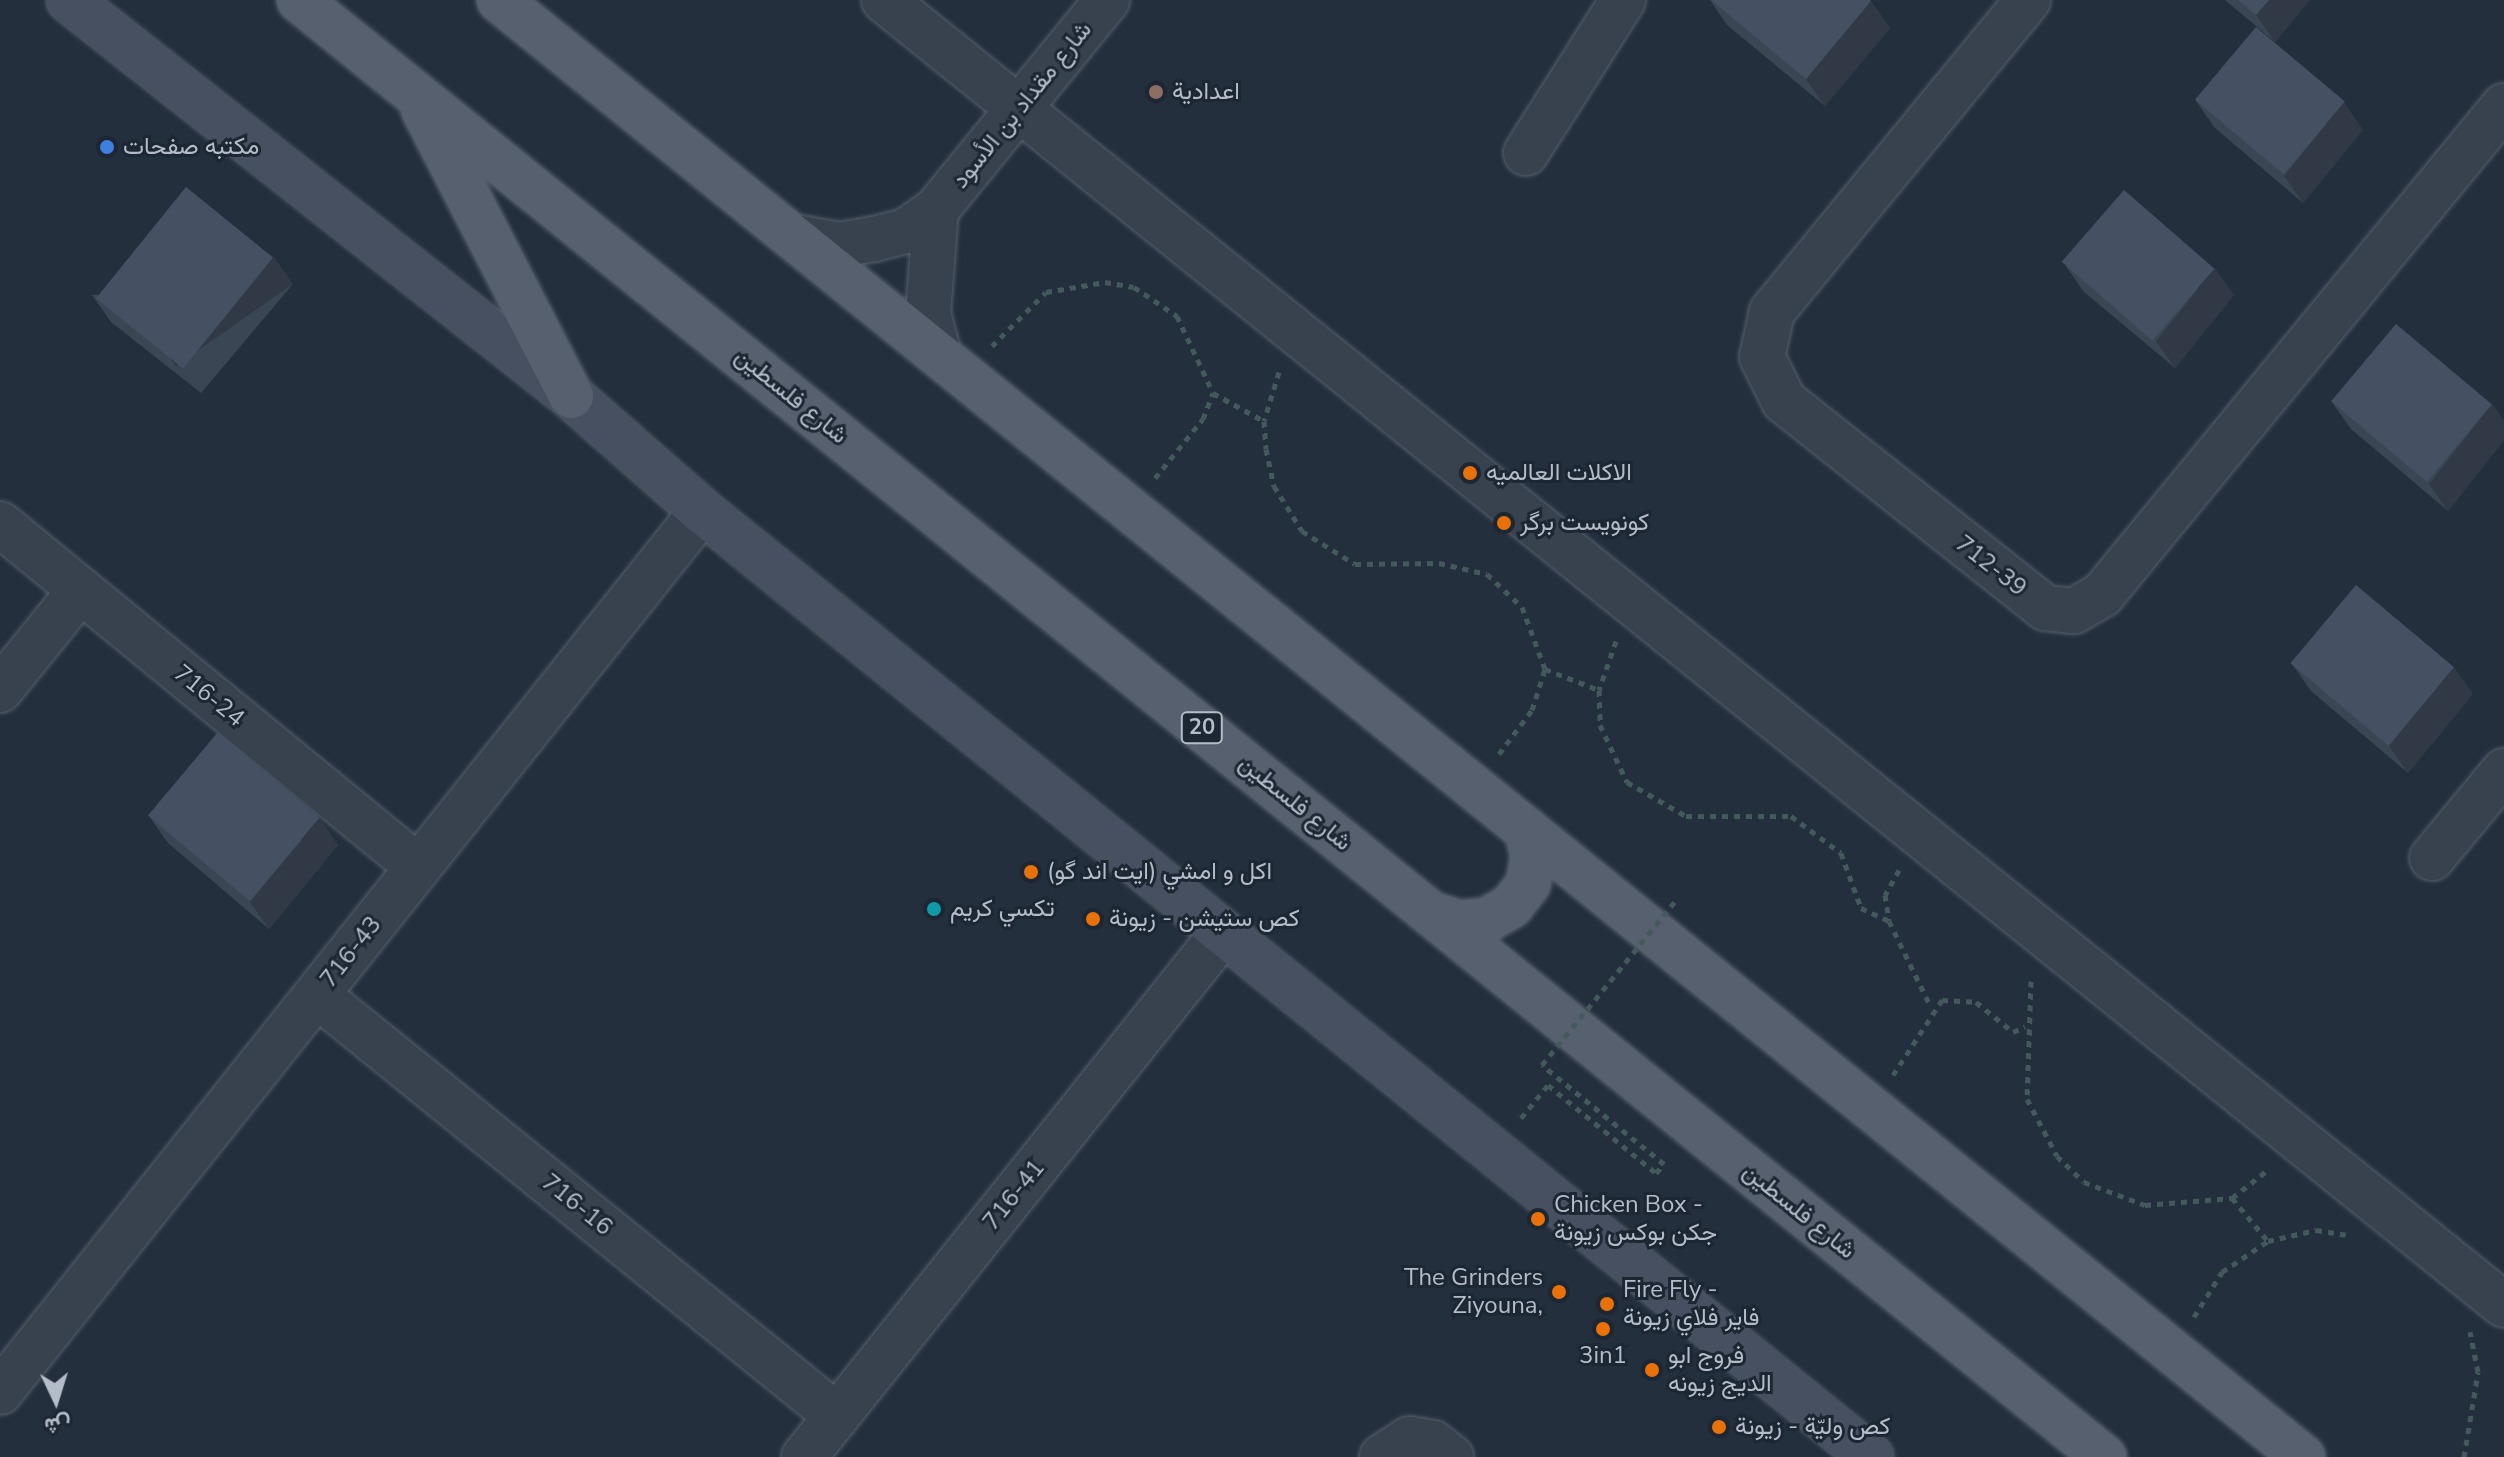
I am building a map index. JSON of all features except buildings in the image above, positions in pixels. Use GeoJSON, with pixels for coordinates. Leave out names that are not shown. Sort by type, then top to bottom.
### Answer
{"type":"FeatureCollection","features":[{"type":"Feature","properties":{"kind":"main road","name":"شارع فلسطين"},"geometry":{"type":"LineString","coordinates":[[299,0],[2104,1457]]}},
{"type":"Feature","properties":{"kind":"main road"},"geometry":{"type":"LineString","coordinates":[[499,0],[800,238],[2303,1457]]}},
{"type":"Feature","properties":{"kind":"main road"},"geometry":{"type":"LineString","coordinates":[[415,92],[571,396]]}},
{"type":"Feature","properties":{"kind":"main road"},"geometry":{"type":"LineString","coordinates":[[1432,914],[1473,922],[1511,906],[1528,884],[1527,830]]}},
{"type":"Feature","properties":{"kind":"street"},"geometry":{"type":"LineString","coordinates":[[69,0],[571,396],[702,511],[1871,1457]]}},
{"type":"Feature","properties":{"kind":"street"},"geometry":{"type":"LineString","coordinates":[[884,0],[2504,1305]]}},
{"type":"Feature","properties":{"kind":"street","name":"شارع مقداد بن الأسود"},"geometry":{"type":"LineString","coordinates":[[800,238],[840,245],[874,239],[906,231],[936,210],[1107,0]]}},
{"type":"Feature","properties":{"kind":"street"},"geometry":{"type":"LineString","coordinates":[[1526,153],[1623,0]]}},
{"type":"Feature","properties":{"kind":"street","name":"712-39"},"geometry":{"type":"LineString","coordinates":[[2028,0],[1772,312],[1762,357],[1784,401],[2045,608],[2074,611],[2102,595],[2504,106]]}},
{"type":"Feature","properties":{"kind":"street"},"geometry":{"type":"LineString","coordinates":[[936,210],[928,314],[953,364]]}},
{"type":"Feature","properties":{"kind":"street","name":"716-43"},"geometry":{"type":"LineString","coordinates":[[0,1392],[702,511]]}},
{"type":"Feature","properties":{"kind":"street","name":"716-24"},"geometry":{"type":"LineString","coordinates":[[0,524],[418,867]]}},
{"type":"Feature","properties":{"kind":"street"},"geometry":{"type":"LineString","coordinates":[[0,690],[80,591]]}},
{"type":"Feature","properties":{"kind":"street"},"geometry":{"type":"LineString","coordinates":[[2432,858],[2504,771]]}},
{"type":"Feature","properties":{"kind":"street","name":"716-41"},"geometry":{"type":"LineString","coordinates":[[804,1457],[1223,933]]}},
{"type":"Feature","properties":{"kind":"street","name":"716-16"},"geometry":{"type":"LineString","coordinates":[[317,995],[837,1416]]}},
{"type":"Feature","properties":{"kind":"street"},"geometry":{"type":"LineString","coordinates":[[1382,1457],[1410,1439],[1433,1443],[1451,1457]]}},
{"type":"Feature","properties":{"kind":"path"},"geometry":{"type":"LineString","coordinates":[[953,364],[1006,327],[1046,292],[1105,282],[1134,287],[1177,316],[1213,393],[1264,421]]}},
{"type":"Feature","properties":{"kind":"path"},"geometry":{"type":"LineString","coordinates":[[1304,339],[1277,375],[1264,421],[1274,486],[1302,531],[1355,564],[1439,563],[1487,574],[1522,607],[1545,669],[1532,710],[1476,787]]}},
{"type":"Feature","properties":{"kind":"path"},"geometry":{"type":"LineString","coordinates":[[1131,508],[1203,419],[1213,393]]}},
{"type":"Feature","properties":{"kind":"path"},"geometry":{"type":"LineString","coordinates":[[1640,610],[1613,644],[1599,690],[1610,760],[1651,802],[1686,816],[1791,816],[1841,853],[1861,908],[1889,921]]}},
{"type":"Feature","properties":{"kind":"path"},"geometry":{"type":"LineString","coordinates":[[1545,669],[1599,690]]}},
{"type":"Feature","properties":{"kind":"path"},"geometry":{"type":"LineString","coordinates":[[1926,841],[1885,895],[1889,921],[1931,1007]]}},
{"type":"Feature","properties":{"kind":"path"},"geometry":{"type":"LineString","coordinates":[[1548,1085],[1656,1173],[1664,1164],[1542,1065],[1676,900]]}},
{"type":"Feature","properties":{"kind":"path"},"geometry":{"type":"LineString","coordinates":[[2031,981],[2025,1027],[2031,1110],[2057,1156],[2084,1182],[2145,1205],[2232,1198],[2268,1241]]}},
{"type":"Feature","properties":{"kind":"path"},"geometry":{"type":"LineString","coordinates":[[1872,1108],[1931,1007],[1942,1000],[1976,1002],[2013,1032],[2025,1027]]}},
{"type":"Feature","properties":{"kind":"path"},"geometry":{"type":"LineString","coordinates":[[2172,1352],[2222,1272],[2268,1241],[2316,1230],[2361,1237]]}},
{"type":"Feature","properties":{"kind":"path"},"geometry":{"type":"LineString","coordinates":[[2462,1317],[2478,1372],[2464,1457]]}},
{"type":"Feature","properties":{"kind":"place","name":"اعدادية"},"geometry":{"type":"Point","coordinates":[1156,92]}},
{"type":"Feature","properties":{"kind":"place","name":"مكتبه صفحات"},"geometry":{"type":"Point","coordinates":[107,147]}},
{"type":"Feature","properties":{"kind":"place","name":"الاكلات العالميه"},"geometry":{"type":"Point","coordinates":[1470,473]}},
{"type":"Feature","properties":{"kind":"place","name":"كونويست برگر"},"geometry":{"type":"Point","coordinates":[1504,523]}},
{"type":"Feature","properties":{"kind":"place","name":"اكل و امشي (ايت اند گو)"},"geometry":{"type":"Point","coordinates":[1031,872]}},
{"type":"Feature","properties":{"kind":"place","name":"تكسي كريم"},"geometry":{"type":"Point","coordinates":[934,909]}},
{"type":"Feature","properties":{"kind":"place","name":"كص ستيشن - زيونة"},"geometry":{"type":"Point","coordinates":[1093,919]}},
{"type":"Feature","properties":{"kind":"place","name":"Chicken Box - جكن بوكس زيونة"},"geometry":{"type":"Point","coordinates":[1538,1219]}},
{"type":"Feature","properties":{"kind":"place","name":"The Grinders Ziyouna,"},"geometry":{"type":"Point","coordinates":[1559,1292]}},
{"type":"Feature","properties":{"kind":"place","name":"Fire Fly - فاير فلاي زيونة"},"geometry":{"type":"Point","coordinates":[1607,1304]}},
{"type":"Feature","properties":{"kind":"place","name":"3in1"},"geometry":{"type":"Point","coordinates":[1603,1329]}},
{"type":"Feature","properties":{"kind":"place","name":"فروج ابو الديج زيونه"},"geometry":{"type":"Point","coordinates":[1652,1370]}},
{"type":"Feature","properties":{"kind":"place","name":"كص وليّة - زيونة"},"geometry":{"type":"Point","coordinates":[1719,1427]}}]}
